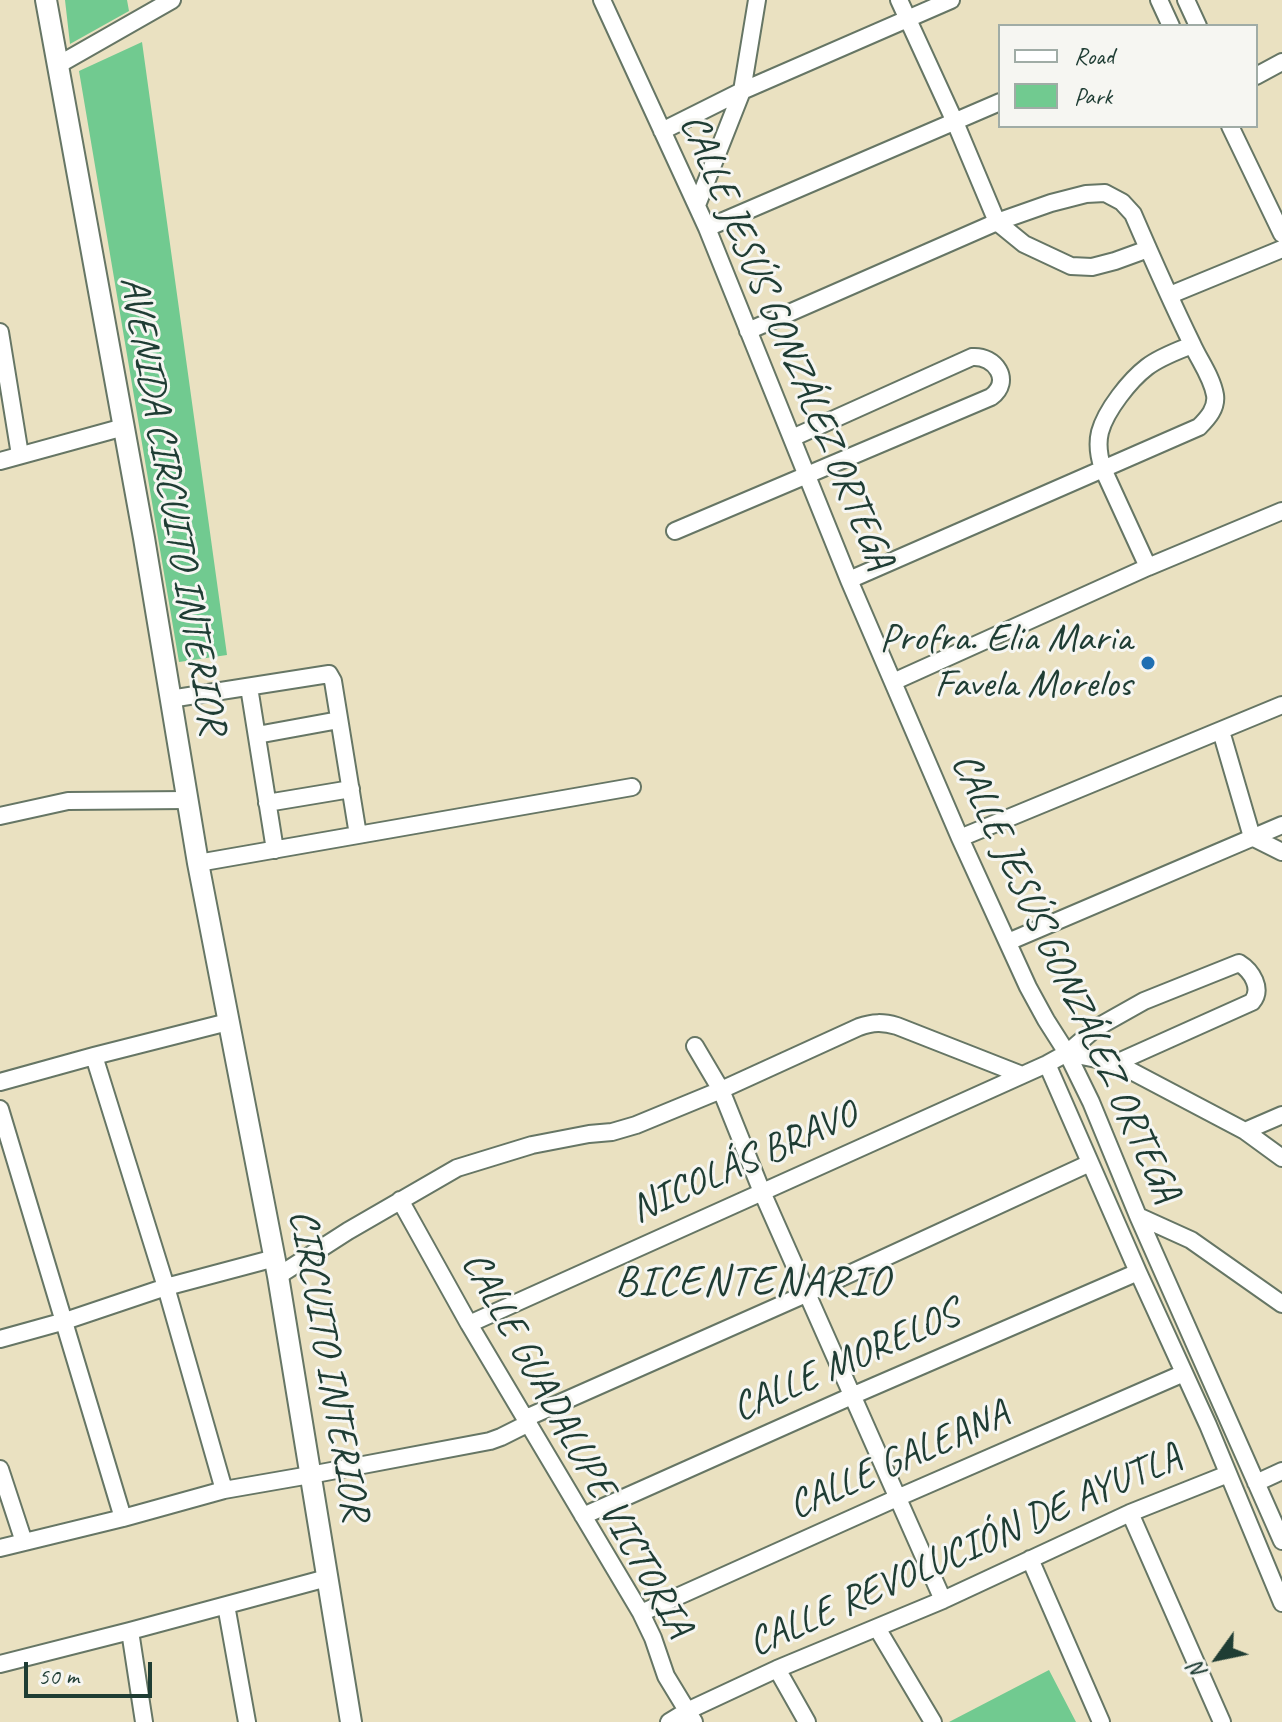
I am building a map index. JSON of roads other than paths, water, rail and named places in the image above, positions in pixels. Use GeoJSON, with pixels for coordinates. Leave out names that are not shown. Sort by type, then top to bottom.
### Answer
{"type":"FeatureCollection","features":[{"type":"Feature","properties":{"kind":"main road","name":"AVENIDA CIRCUITO INTERIOR"},"geometry":{"type":"LineString","coordinates":[[46,0],[228,1022]]}},
{"type":"Feature","properties":{"kind":"main road","name":"CIRCUITO INTERIOR"},"geometry":{"type":"LineString","coordinates":[[228,1022],[276,1267],[351,1722]]}},
{"type":"Feature","properties":{"kind":"street"},"geometry":{"type":"LineString","coordinates":[[58,65],[143,7],[172,0]]}},
{"type":"Feature","properties":{"kind":"street","name":"CALLE JESÚS GONZÁLEZ ORTEGA"},"geometry":{"type":"LineString","coordinates":[[602,0],[707,228],[849,580],[960,838],[1028,987],[1067,1053],[1091,1102],[1282,1541]]}},
{"type":"Feature","properties":{"kind":"street"},"geometry":{"type":"LineString","coordinates":[[697,205],[742,91],[757,0]]}},
{"type":"Feature","properties":{"kind":"street"},"geometry":{"type":"LineString","coordinates":[[899,0],[997,222],[1024,244],[1071,266],[1092,267],[1148,249]]}},
{"type":"Feature","properties":{"kind":"street"},"geometry":{"type":"LineString","coordinates":[[662,131],[742,91],[951,0]]}},
{"type":"Feature","properties":{"kind":"street"},"geometry":{"type":"LineString","coordinates":[[1159,0],[1169,24]]}},
{"type":"Feature","properties":{"kind":"street"},"geometry":{"type":"LineString","coordinates":[[1186,0],[1197,24]]}},
{"type":"Feature","properties":{"kind":"street"},"geometry":{"type":"LineString","coordinates":[[1258,75],[1282,62]]}},
{"type":"Feature","properties":{"kind":"street"},"geometry":{"type":"LineString","coordinates":[[707,228],[998,103]]}},
{"type":"Feature","properties":{"kind":"street"},"geometry":{"type":"LineString","coordinates":[[1231,128],[1282,234]]}},
{"type":"Feature","properties":{"kind":"street"},"geometry":{"type":"LineString","coordinates":[[748,331],[997,222],[1051,203],[1086,194],[1105,193],[1122,202],[1133,214],[1215,393],[1214,407],[1199,427],[849,580]]}},
{"type":"Feature","properties":{"kind":"street"},"geometry":{"type":"LineString","coordinates":[[1170,295],[1282,249]]}},
{"type":"Feature","properties":{"kind":"street"},"geometry":{"type":"LineString","coordinates":[[1,340],[20,455]]}},
{"type":"Feature","properties":{"kind":"street"},"geometry":{"type":"LineString","coordinates":[[1148,567],[1103,469],[1099,454],[1100,431],[1129,383],[1149,366],[1192,345]]}},
{"type":"Feature","properties":{"kind":"street"},"geometry":{"type":"LineString","coordinates":[[675,531],[991,397],[997,393],[1001,382],[999,370],[982,356],[972,357],[792,438]]}},
{"type":"Feature","properties":{"kind":"street"},"geometry":{"type":"LineString","coordinates":[[0,461],[124,427]]}},
{"type":"Feature","properties":{"kind":"street"},"geometry":{"type":"LineString","coordinates":[[893,682],[1148,567],[1282,511]]}},
{"type":"Feature","properties":{"kind":"street"},"geometry":{"type":"LineString","coordinates":[[170,699],[329,674],[333,681],[358,835]]}},
{"type":"Feature","properties":{"kind":"street"},"geometry":{"type":"LineString","coordinates":[[249,687],[275,850]]}},
{"type":"Feature","properties":{"kind":"street"},"geometry":{"type":"LineString","coordinates":[[960,838],[1282,705]]}},
{"type":"Feature","properties":{"kind":"street"},"geometry":{"type":"LineString","coordinates":[[257,735],[339,720]]}},
{"type":"Feature","properties":{"kind":"street"},"geometry":{"type":"LineString","coordinates":[[1221,731],[1252,837],[1282,852]]}},
{"type":"Feature","properties":{"kind":"street"},"geometry":{"type":"LineString","coordinates":[[198,863],[632,787]]}},
{"type":"Feature","properties":{"kind":"street"},"geometry":{"type":"LineString","coordinates":[[267,803],[351,789]]}},
{"type":"Feature","properties":{"kind":"street"},"geometry":{"type":"LineString","coordinates":[[0,816],[68,801],[187,800]]}},
{"type":"Feature","properties":{"kind":"street"},"geometry":{"type":"LineString","coordinates":[[1008,942],[1282,825]]}},
{"type":"Feature","properties":{"kind":"street","name":"NICOLÁS BRAVO"},"geometry":{"type":"LineString","coordinates":[[469,1324],[1047,1064],[1067,1053],[1096,1028],[1134,1006],[1236,964],[1244,966],[1258,987],[1252,1002],[1116,1063]]}},
{"type":"Feature","properties":{"kind":"street"},"geometry":{"type":"LineString","coordinates":[[0,1082],[228,1022]]}},
{"type":"Feature","properties":{"kind":"street"},"geometry":{"type":"LineString","coordinates":[[0,1339],[166,1287],[276,1267],[457,1168],[532,1145],[624,1129],[872,1023],[884,1022],[897,1026],[1022,1075]]}},
{"type":"Feature","properties":{"kind":"street"},"geometry":{"type":"LineString","coordinates":[[695,1046],[721,1090],[762,1192],[943,1600]]}},
{"type":"Feature","properties":{"kind":"street"},"geometry":{"type":"LineString","coordinates":[[1067,1053],[1116,1063],[1245,1131],[1282,1158]]}},
{"type":"Feature","properties":{"kind":"street"},"geometry":{"type":"LineString","coordinates":[[94,1056],[166,1287],[224,1490]]}},
{"type":"Feature","properties":{"kind":"street","name":"CALLE JESÚS GONZÁLEZ ORTEGA"},"geometry":{"type":"LineString","coordinates":[[1047,1064],[1208,1425],[1282,1603]]}},
{"type":"Feature","properties":{"kind":"street"},"geometry":{"type":"LineString","coordinates":[[0,1109],[123,1518]]}},
{"type":"Feature","properties":{"kind":"street"},"geometry":{"type":"LineString","coordinates":[[1245,1131],[1282,1115]]}},
{"type":"Feature","properties":{"kind":"street"},"geometry":{"type":"LineString","coordinates":[[0,1548],[224,1490],[495,1439],[528,1421],[1090,1163]]}},
{"type":"Feature","properties":{"kind":"street","name":"CALLE GUADALUPE VICTORIA"},"geometry":{"type":"LineString","coordinates":[[400,1200],[469,1324],[641,1613],[663,1668],[690,1716]]}},
{"type":"Feature","properties":{"kind":"street"},"geometry":{"type":"LineString","coordinates":[[1138,1216],[1191,1240],[1282,1304]]}},
{"type":"Feature","properties":{"kind":"street","name":"CALLE MORELOS"},"geometry":{"type":"LineString","coordinates":[[583,1516],[1138,1272]]}},
{"type":"Feature","properties":{"kind":"street","name":"CALLE GALEANA"},"geometry":{"type":"LineString","coordinates":[[641,1613],[1184,1373]]}},
{"type":"Feature","properties":{"kind":"street"},"geometry":{"type":"LineString","coordinates":[[0,1469],[24,1542]]}},
{"type":"Feature","properties":{"kind":"street"},"geometry":{"type":"LineString","coordinates":[[1256,1483],[1282,1471]]}},
{"type":"Feature","properties":{"kind":"street","name":"CALLE REVOLUCIÓN DE AYUTLA"},"geometry":{"type":"LineString","coordinates":[[669,1722],[690,1716],[777,1669],[943,1600],[1130,1513],[1228,1474]]}},
{"type":"Feature","properties":{"kind":"street"},"geometry":{"type":"LineString","coordinates":[[1130,1513],[1222,1722]]}},
{"type":"Feature","properties":{"kind":"street"},"geometry":{"type":"LineString","coordinates":[[1030,1559],[1101,1722]]}},
{"type":"Feature","properties":{"kind":"street"},"geometry":{"type":"LineString","coordinates":[[0,1664],[327,1578]]}},
{"type":"Feature","properties":{"kind":"street"},"geometry":{"type":"LineString","coordinates":[[226,1605],[247,1722]]}},
{"type":"Feature","properties":{"kind":"street"},"geometry":{"type":"LineString","coordinates":[[877,1628],[933,1722]]}},
{"type":"Feature","properties":{"kind":"street"},"geometry":{"type":"LineString","coordinates":[[130,1631],[144,1722]]}},
{"type":"Feature","properties":{"kind":"street"},"geometry":{"type":"LineString","coordinates":[[777,1669],[807,1722]]}},
{"type":"Feature","properties":{"kind":"place","name":"Profra. Elia Maria Favela Morelos"},"geometry":{"type":"Point","coordinates":[1148,663]}},
{"type":"Feature","properties":{"kind":"district","name":"BICENTENARIO"},"geometry":{"type":"Point","coordinates":[753,1283]}}]}
